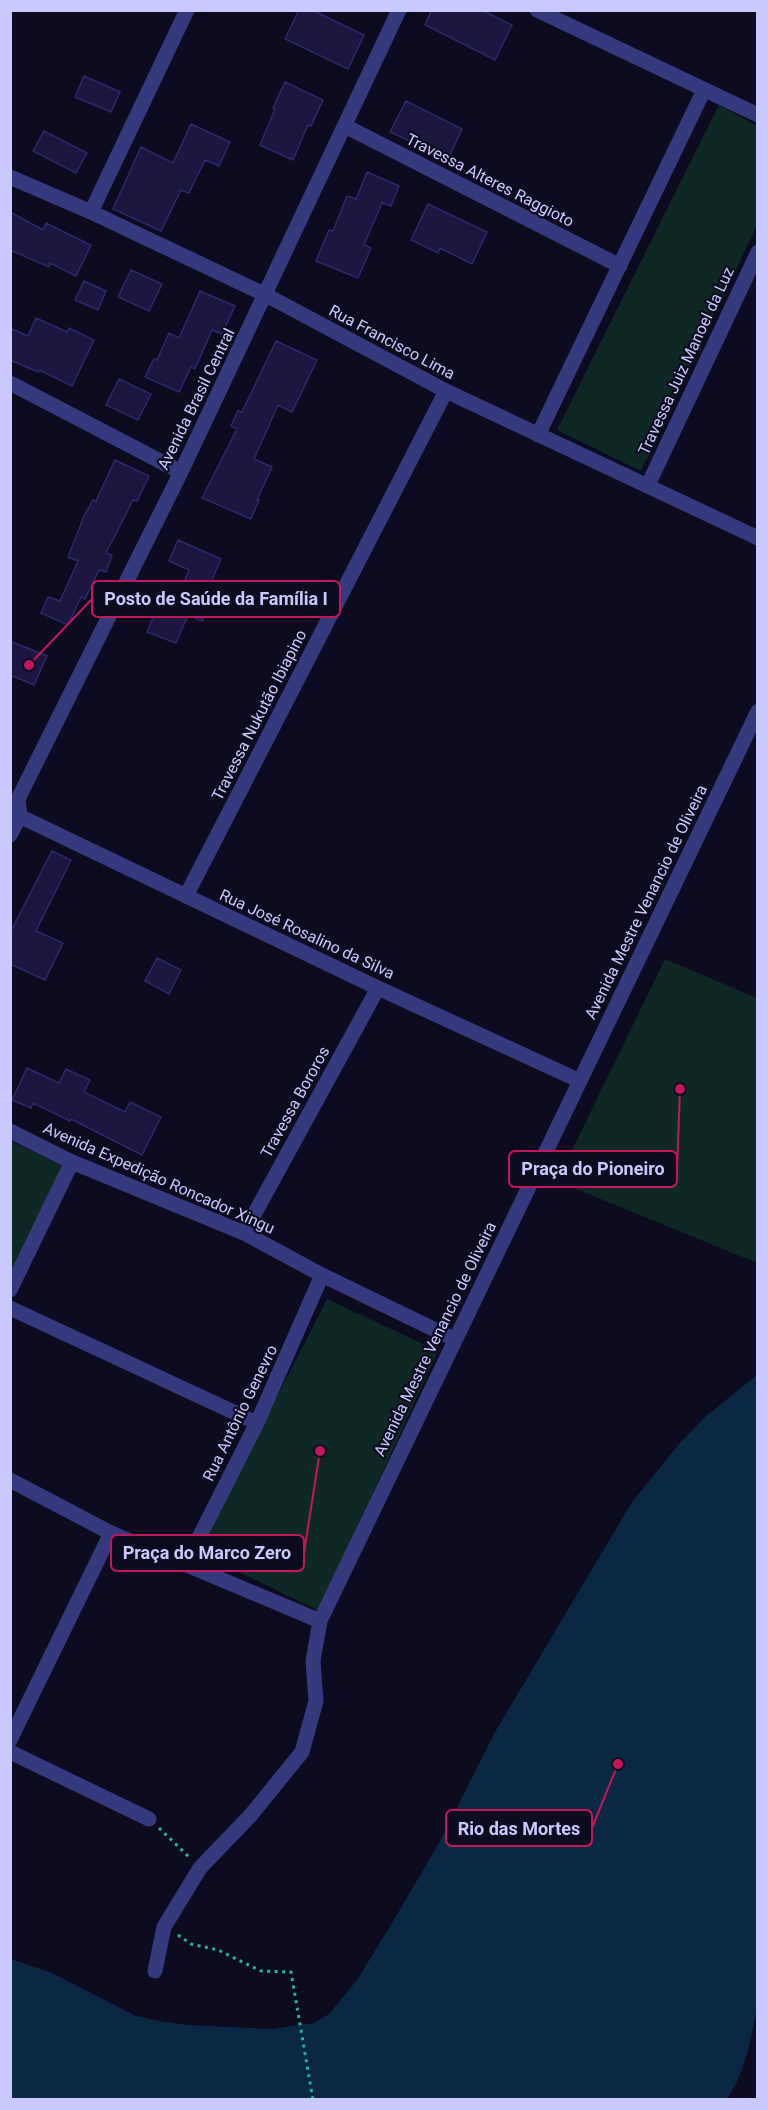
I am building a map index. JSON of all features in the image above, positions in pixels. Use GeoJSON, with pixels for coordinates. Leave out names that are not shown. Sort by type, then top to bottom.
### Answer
{"type":"FeatureCollection","features":[{"type":"Feature","properties":{"kind":"street"},"geometry":{"type":"LineString","coordinates":[[91,212],[188,10]]}},
{"type":"Feature","properties":{"kind":"street","name":"Avenida Brasil Central"},"geometry":{"type":"LineString","coordinates":[[10,835],[15,807],[181,472],[399,10]]}},
{"type":"Feature","properties":{"kind":"street"},"geometry":{"type":"LineString","coordinates":[[537,10],[758,115]]}},
{"type":"Feature","properties":{"kind":"street"},"geometry":{"type":"LineString","coordinates":[[538,435],[704,90]]}},
{"type":"Feature","properties":{"kind":"street","name":"Travessa Alteres Raggioto"},"geometry":{"type":"LineString","coordinates":[[345,126],[620,266]]}},
{"type":"Feature","properties":{"kind":"street","name":"Rua Francisco Lima"},"geometry":{"type":"LineString","coordinates":[[10,177],[91,212],[266,295],[446,391],[758,538]]}},
{"type":"Feature","properties":{"kind":"street","name":"Travessa Juiz Manoel da Luz"},"geometry":{"type":"LineString","coordinates":[[648,485],[758,252]]}},
{"type":"Feature","properties":{"kind":"street"},"geometry":{"type":"LineString","coordinates":[[11,384],[181,472]]}},
{"type":"Feature","properties":{"kind":"street","name":"Travessa Nukutão Ibiapino"},"geometry":{"type":"LineString","coordinates":[[186,896],[446,391]]}},
{"type":"Feature","properties":{"kind":"street","name":"Avenida Mestre Venancio de Oliveira"},"geometry":{"type":"LineString","coordinates":[[155,1971],[164,1927],[200,1868],[250,1816],[302,1752],[316,1701],[313,1661],[320,1621],[758,711]]}},
{"type":"Feature","properties":{"kind":"street","name":"Rua José Rosalino da Silva"},"geometry":{"type":"LineString","coordinates":[[15,807],[186,896],[580,1081]]}},
{"type":"Feature","properties":{"kind":"street","name":"Travessa Bororos"},"geometry":{"type":"LineString","coordinates":[[244,1233],[378,988]]}},
{"type":"Feature","properties":{"kind":"street","name":"Avenida Expedição Roncador Xingu"},"geometry":{"type":"LineString","coordinates":[[10,1131],[72,1162],[244,1233],[322,1275],[454,1339]]}},
{"type":"Feature","properties":{"kind":"street"},"geometry":{"type":"LineString","coordinates":[[10,1290],[72,1162]]}},
{"type":"Feature","properties":{"kind":"street","name":"Rua Antônio Genevro"},"geometry":{"type":"LineString","coordinates":[[185,1565],[257,1423],[322,1275]]}},
{"type":"Feature","properties":{"kind":"street"},"geometry":{"type":"LineString","coordinates":[[10,1308],[257,1423]]}},
{"type":"Feature","properties":{"kind":"street"},"geometry":{"type":"LineString","coordinates":[[10,1480],[111,1533],[320,1621]]}},
{"type":"Feature","properties":{"kind":"street"},"geometry":{"type":"LineString","coordinates":[[10,1740],[111,1533]]}},
{"type":"Feature","properties":{"kind":"street"},"geometry":{"type":"LineString","coordinates":[[10,1752],[149,1819]]}},
{"type":"Feature","properties":{"kind":"path"},"geometry":{"type":"LineString","coordinates":[[149,1819],[200,1868]]}},
{"type":"Feature","properties":{"kind":"path"},"geometry":{"type":"LineString","coordinates":[[164,1927],[191,1944],[218,1950],[261,1971],[291,1972],[313,2100]]}},
{"type":"Feature","properties":{"kind":"green space"},"geometry":{"type":"Polygon","coordinates":[[[719,105],[757,126],[757,225],[641,471],[557,430],[719,105]]]}},
{"type":"Feature","properties":{"kind":"green space"},"geometry":{"type":"Polygon","coordinates":[[[665,959],[757,998],[757,1263],[557,1181],[665,959]]]}},
{"type":"Feature","properties":{"kind":"green space"},"geometry":{"type":"Polygon","coordinates":[[[11,1141],[65,1167],[11,1279],[11,1141]]]}},
{"type":"Feature","properties":{"kind":"green space"},"geometry":{"type":"Polygon","coordinates":[[[327,1299],[438,1351],[319,1611],[198,1552],[327,1299]]]}},
{"type":"Feature","properties":{"kind":"water"},"geometry":{"type":"Polygon","coordinates":[[[757,1375],[758,1999],[744,2064],[727,2099],[11,2099],[11,1959],[52,1973],[136,2016],[160,2021],[187,2025],[272,2029],[314,2023],[329,2014],[357,1980],[395,1918],[440,1841],[495,1732],[632,1502],[679,1444],[706,1416],[757,1375]]]}},
{"type":"Feature","properties":{"kind":"building"},"geometry":{"type":"Polygon","coordinates":[[[299,10],[312,10],[364,35],[348,69],[285,39],[299,10]]]}},
{"type":"Feature","properties":{"kind":"building"},"geometry":{"type":"Polygon","coordinates":[[[432,10],[482,10],[512,25],[495,60],[425,25],[432,10]]]}},
{"type":"Feature","properties":{"kind":"building"},"geometry":{"type":"Polygon","coordinates":[[[84,76],[120,92],[111,112],[75,97],[84,76]]]}},
{"type":"Feature","properties":{"kind":"building"},"geometry":{"type":"Polygon","coordinates":[[[285,82],[323,100],[311,126],[308,125],[293,160],[260,145],[285,82]]]}},
{"type":"Feature","properties":{"kind":"building"},"geometry":{"type":"Polygon","coordinates":[[[406,101],[462,129],[448,159],[390,132],[406,101]]]}},
{"type":"Feature","properties":{"kind":"building"},"geometry":{"type":"Polygon","coordinates":[[[191,124],[230,142],[219,166],[205,160],[189,193],[181,190],[161,231],[113,209],[141,147],[173,163],[191,124]]]}},
{"type":"Feature","properties":{"kind":"building"},"geometry":{"type":"Polygon","coordinates":[[[44,131],[87,153],[76,173],[33,151],[44,131]]]}},
{"type":"Feature","properties":{"kind":"building"},"geometry":{"type":"Polygon","coordinates":[[[367,172],[399,186],[391,206],[382,203],[364,245],[371,248],[358,278],[316,261],[329,230],[333,231],[347,196],[356,199],[367,172]]]}},
{"type":"Feature","properties":{"kind":"building"},"geometry":{"type":"Polygon","coordinates":[[[428,204],[487,232],[472,264],[440,248],[438,253],[411,240],[428,204]]]}},
{"type":"Feature","properties":{"kind":"building"},"geometry":{"type":"Polygon","coordinates":[[[10,212],[43,230],[46,223],[91,245],[76,276],[50,263],[49,267],[10,250],[10,212]]]}},
{"type":"Feature","properties":{"kind":"building"},"geometry":{"type":"Polygon","coordinates":[[[131,270],[162,284],[149,311],[118,297],[131,270]]]}},
{"type":"Feature","properties":{"kind":"building"},"geometry":{"type":"Polygon","coordinates":[[[84,281],[106,291],[98,310],[75,300],[84,281]]]}},
{"type":"Feature","properties":{"kind":"building"},"geometry":{"type":"Polygon","coordinates":[[[200,291],[235,306],[222,334],[212,330],[195,369],[191,367],[179,392],[145,377],[154,359],[157,360],[169,333],[179,338],[200,291]]]}},
{"type":"Feature","properties":{"kind":"building"},"geometry":{"type":"Polygon","coordinates":[[[36,318],[67,332],[69,328],[94,340],[72,386],[39,370],[38,372],[10,360],[10,328],[28,336],[36,318]]]}},
{"type":"Feature","properties":{"kind":"building"},"geometry":{"type":"Polygon","coordinates":[[[276,341],[317,360],[292,412],[278,405],[254,459],[272,467],[251,519],[202,498],[237,429],[231,426],[238,411],[242,412],[276,341]]]}},
{"type":"Feature","properties":{"kind":"building"},"geometry":{"type":"Polygon","coordinates":[[[119,379],[151,394],[138,420],[106,405],[119,379]]]}},
{"type":"Feature","properties":{"kind":"building"},"geometry":{"type":"Polygon","coordinates":[[[115,460],[149,476],[137,501],[133,500],[106,553],[112,555],[106,572],[99,570],[85,599],[81,597],[68,625],[41,613],[48,597],[60,601],[78,561],[68,557],[84,516],[93,500],[96,501],[115,460]]]}},
{"type":"Feature","properties":{"kind":"building"},"geometry":{"type":"Polygon","coordinates":[[[178,540],[221,559],[205,596],[212,599],[202,621],[188,615],[176,643],[147,632],[157,608],[171,614],[189,570],[169,561],[178,540]]]}},
{"type":"Feature","properties":{"kind":"building"},"geometry":{"type":"Polygon","coordinates":[[[10,641],[47,656],[34,685],[10,675],[10,641]]]}},
{"type":"Feature","properties":{"kind":"building"},"geometry":{"type":"Polygon","coordinates":[[[52,851],[71,860],[36,931],[63,943],[45,980],[10,964],[10,933],[52,851]]]}},
{"type":"Feature","properties":{"kind":"building"},"geometry":{"type":"Polygon","coordinates":[[[157,958],[181,970],[169,994],[145,981],[157,958]]]}},
{"type":"Feature","properties":{"kind":"building"},"geometry":{"type":"Polygon","coordinates":[[[27,1068],[59,1083],[66,1069],[90,1080],[84,1092],[125,1112],[130,1102],[161,1117],[142,1155],[71,1119],[70,1121],[33,1103],[31,1108],[12,1100],[27,1068]]]}},
{"type":"Feature","properties":{"kind":"place","name":"Posto de Saúde da Família I"},"geometry":{"type":"Point","coordinates":[29,665]}},
{"type":"Feature","properties":{"kind":"place","name":"Praça do Pioneiro"},"geometry":{"type":"Point","coordinates":[680,1089]}},
{"type":"Feature","properties":{"kind":"place","name":"Praça do Marco Zero"},"geometry":{"type":"Point","coordinates":[320,1451]}},
{"type":"Feature","properties":{"kind":"place","name":"Rio das Mortes"},"geometry":{"type":"Point","coordinates":[618,1764]}}]}
